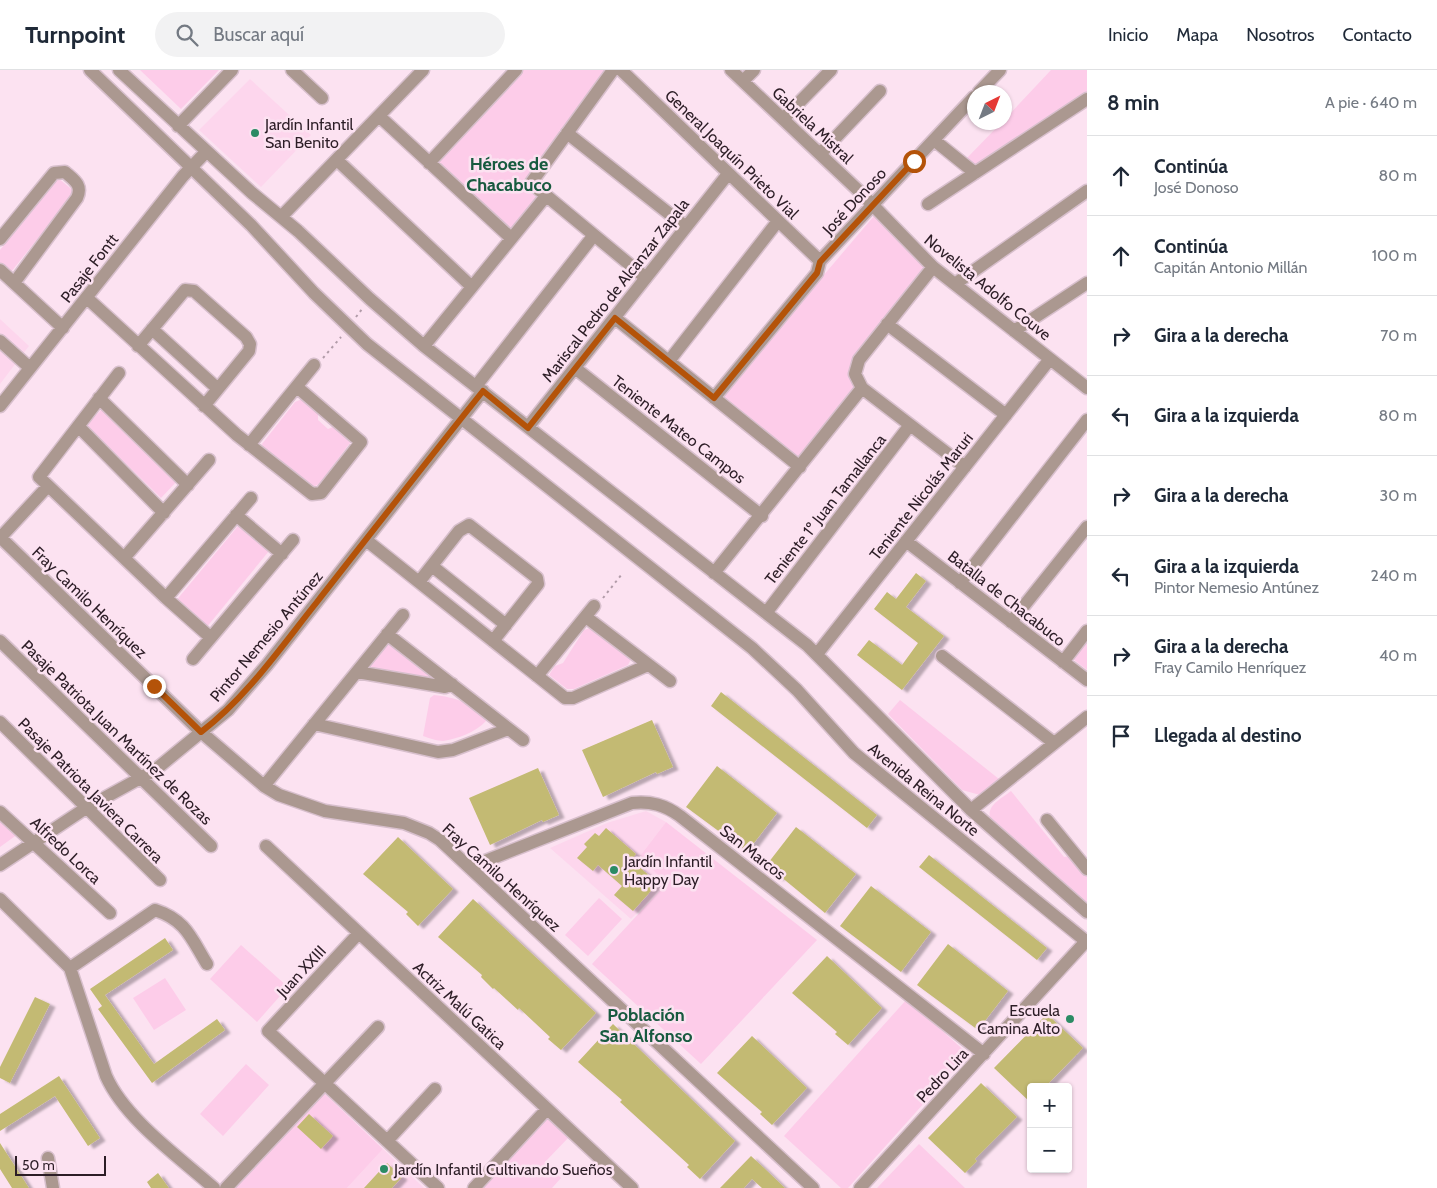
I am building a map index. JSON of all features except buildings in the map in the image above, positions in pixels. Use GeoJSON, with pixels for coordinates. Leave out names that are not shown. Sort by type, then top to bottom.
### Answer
{"type":"FeatureCollection","features":[{"type":"Feature","properties":{"kind":"street","name":"Avenida Reina Norte"},"geometry":{"type":"LineString","coordinates":[[90,70],[191,167],[367,344],[752,648],[798,690],[854,753],[1087,941]]}},
{"type":"Feature","properties":{"kind":"street","name":"Avenida Reina Norte"},"geometry":{"type":"LineString","coordinates":[[119,70],[206,152],[424,346],[817,654],[971,810],[1087,912]]}},
{"type":"Feature","properties":{"kind":"street"},"geometry":{"type":"LineString","coordinates":[[178,126],[232,70]]}},
{"type":"Feature","properties":{"kind":"street"},"geometry":{"type":"LineString","coordinates":[[292,70],[322,98]]}},
{"type":"Feature","properties":{"kind":"street"},"geometry":{"type":"LineString","coordinates":[[281,217],[423,70]]}},
{"type":"Feature","properties":{"kind":"street"},"geometry":{"type":"LineString","coordinates":[[428,163],[516,70]]}},
{"type":"Feature","properties":{"kind":"street"},"geometry":{"type":"LineString","coordinates":[[613,70],[531,183],[646,278]]}},
{"type":"Feature","properties":{"kind":"street","name":"Gabriela Mistral"},"geometry":{"type":"LineString","coordinates":[[731,70],[873,206]]}},
{"type":"Feature","properties":{"kind":"street"},"geometry":{"type":"LineString","coordinates":[[743,81],[754,70]]}},
{"type":"Feature","properties":{"kind":"street"},"geometry":{"type":"LineString","coordinates":[[783,119],[831,70]]}},
{"type":"Feature","properties":{"kind":"street"},"geometry":{"type":"LineString","coordinates":[[986,85],[1000,70]]}},
{"type":"Feature","properties":{"kind":"street","name":"General Joaquín Prieto Vial"},"geometry":{"type":"LineString","coordinates":[[630,73],[728,174],[820,262]]}},
{"type":"Feature","properties":{"kind":"street"},"geometry":{"type":"LineString","coordinates":[[820,154],[880,91]]}},
{"type":"Feature","properties":{"kind":"street"},"geometry":{"type":"LineString","coordinates":[[928,204],[1087,99]]}},
{"type":"Feature","properties":{"kind":"street","name":"José Donoso"},"geometry":{"type":"LineString","coordinates":[[714,398],[817,273],[820,262],[967,105]]}},
{"type":"Feature","properties":{"kind":"street"},"geometry":{"type":"LineString","coordinates":[[379,116],[511,238]]}},
{"type":"Feature","properties":{"kind":"street"},"geometry":{"type":"LineString","coordinates":[[567,133],[686,227]]}},
{"type":"Feature","properties":{"kind":"street"},"geometry":{"type":"LineString","coordinates":[[934,140],[975,173]]}},
{"type":"Feature","properties":{"kind":"street","name":"Pasaje Fontt"},"geometry":{"type":"LineString","coordinates":[[0,406],[191,167],[206,152]]}},
{"type":"Feature","properties":{"kind":"street"},"geometry":{"type":"LineString","coordinates":[[337,160],[472,287]]}},
{"type":"Feature","properties":{"kind":"street"},"geometry":{"type":"LineString","coordinates":[[0,239],[54,173],[65,172],[79,184],[80,192],[77,198],[14,283]]}},
{"type":"Feature","properties":{"kind":"street","name":"Mariscal Pedro de Alcanzar Zapala"},"geometry":{"type":"LineString","coordinates":[[528,428],[728,174]]}},
{"type":"Feature","properties":{"kind":"street"},"geometry":{"type":"LineString","coordinates":[[955,284],[1085,195]]}},
{"type":"Feature","properties":{"kind":"street"},"geometry":{"type":"LineString","coordinates":[[424,346],[546,196]]}},
{"type":"Feature","properties":{"kind":"street","name":"Novelista Adolfo Couve"},"geometry":{"type":"LineString","coordinates":[[873,206],[933,267],[1086,386]]}},
{"type":"Feature","properties":{"kind":"street"},"geometry":{"type":"LineString","coordinates":[[669,361],[778,221]]}},
{"type":"Feature","properties":{"kind":"street","name":"Pintor Nemesio Antúnez"},"geometry":{"type":"LineString","coordinates":[[0,865],[86,808],[155,770],[228,710],[252,683],[461,418],[479,388],[594,235]]}},
{"type":"Feature","properties":{"kind":"street"},"geometry":{"type":"LineString","coordinates":[[933,267],[856,364],[856,379],[862,388],[965,467]]}},
{"type":"Feature","properties":{"kind":"street"},"geometry":{"type":"LineString","coordinates":[[0,270],[62,328]]}},
{"type":"Feature","properties":{"kind":"street"},"geometry":{"type":"LineString","coordinates":[[1014,331],[1087,283]]}},
{"type":"Feature","properties":{"kind":"street"},"geometry":{"type":"LineString","coordinates":[[138,346],[185,290],[194,291],[246,337],[250,344],[249,351],[204,406]]}},
{"type":"Feature","properties":{"kind":"street"},"geometry":{"type":"LineString","coordinates":[[87,298],[249,445],[312,494],[321,493],[361,442],[297,387]]}},
{"type":"Feature","properties":{"kind":"street"},"geometry":{"type":"LineString","coordinates":[[615,318],[800,467]]}},
{"type":"Feature","properties":{"kind":"street"},"geometry":{"type":"LineString","coordinates":[[887,324],[1006,415]]}},
{"type":"Feature","properties":{"kind":"street"},"geometry":{"type":"LineString","coordinates":[[152,329],[218,389]]}},
{"type":"Feature","properties":{"kind":"street"},"geometry":{"type":"LineString","coordinates":[[0,341],[30,368]]}},
{"type":"Feature","properties":{"kind":"street","name":"Teniente Nicolás Maruri"},"geometry":{"type":"LineString","coordinates":[[817,654],[1050,359]]}},
{"type":"Feature","properties":{"kind":"street"},"geometry":{"type":"LineString","coordinates":[[249,445],[314,365]]}},
{"type":"Feature","properties":{"kind":"street","name":"Teniente Mateo Campos"},"geometry":{"type":"LineString","coordinates":[[575,368],[762,516]]}},
{"type":"Feature","properties":{"kind":"street"},"geometry":{"type":"LineString","coordinates":[[119,373],[39,477],[166,598],[210,637]]}},
{"type":"Feature","properties":{"kind":"street"},"geometry":{"type":"LineString","coordinates":[[714,573],[762,516],[862,388]]}},
{"type":"Feature","properties":{"kind":"street"},"geometry":{"type":"LineString","coordinates":[[99,398],[188,485]]}},
{"type":"Feature","properties":{"kind":"street"},"geometry":{"type":"LineString","coordinates":[[960,583],[1087,420]]}},
{"type":"Feature","properties":{"kind":"street","name":"Teniente 1º Juan Tamallanca"},"geometry":{"type":"LineString","coordinates":[[766,613],[910,425]]}},
{"type":"Feature","properties":{"kind":"street"},"geometry":{"type":"LineString","coordinates":[[78,426],[164,513]]}},
{"type":"Feature","properties":{"kind":"street"},"geometry":{"type":"LineString","coordinates":[[124,558],[209,460]]}},
{"type":"Feature","properties":{"kind":"street"},"geometry":{"type":"LineString","coordinates":[[0,538],[48,486]]}},
{"type":"Feature","properties":{"kind":"street"},"geometry":{"type":"LineString","coordinates":[[166,598],[251,498]]}},
{"type":"Feature","properties":{"kind":"street"},"geometry":{"type":"LineString","coordinates":[[236,515],[282,554]]}},
{"type":"Feature","properties":{"kind":"street"},"geometry":{"type":"LineString","coordinates":[[419,582],[459,531],[469,525],[536,578],[538,584],[493,641]]}},
{"type":"Feature","properties":{"kind":"street"},"geometry":{"type":"LineString","coordinates":[[1011,622],[1087,526]]}},
{"type":"Feature","properties":{"kind":"street","name":"Fray Camilo Henríquez"},"geometry":{"type":"LineString","coordinates":[[0,538],[201,732],[264,786],[279,795],[325,811],[417,827],[440,840],[813,1188]]}},
{"type":"Feature","properties":{"kind":"street"},"geometry":{"type":"LineString","coordinates":[[193,659],[293,540]]}},
{"type":"Feature","properties":{"kind":"street"},"geometry":{"type":"LineString","coordinates":[[366,540],[566,698],[573,698],[648,665]]}},
{"type":"Feature","properties":{"kind":"street","name":"Batalla de Chacabuco"},"geometry":{"type":"LineString","coordinates":[[906,541],[1087,680]]}},
{"type":"Feature","properties":{"kind":"street"},"geometry":{"type":"LineString","coordinates":[[432,566],[506,625]]}},
{"type":"Feature","properties":{"kind":"street"},"geometry":{"type":"LineString","coordinates":[[537,676],[590,612],[648,665],[670,681]]}},
{"type":"Feature","properties":{"kind":"street"},"geometry":{"type":"LineString","coordinates":[[264,786],[403,615]]}},
{"type":"Feature","properties":{"kind":"street"},"geometry":{"type":"LineString","coordinates":[[1062,662],[1087,631]]}},
{"type":"Feature","properties":{"kind":"street"},"geometry":{"type":"LineString","coordinates":[[387,634],[523,740]]}},
{"type":"Feature","properties":{"kind":"street","name":"Pasaje Patriota Juan Martínez de Rozas"},"geometry":{"type":"LineString","coordinates":[[0,641],[211,846]]}},
{"type":"Feature","properties":{"kind":"street"},"geometry":{"type":"LineString","coordinates":[[942,656],[1054,743]]}},
{"type":"Feature","properties":{"kind":"street"},"geometry":{"type":"LineString","coordinates":[[357,672],[445,687],[452,684]]}},
{"type":"Feature","properties":{"kind":"street"},"geometry":{"type":"LineString","coordinates":[[971,810],[1087,717]]}},
{"type":"Feature","properties":{"kind":"street","name":"Pasaje Patriota Javiera Carrera"},"geometry":{"type":"LineString","coordinates":[[0,722],[160,880]]}},
{"type":"Feature","properties":{"kind":"street"},"geometry":{"type":"LineString","coordinates":[[314,724],[438,752],[454,750],[508,728]]}},
{"type":"Feature","properties":{"kind":"street","name":"San Marcos"},"geometry":{"type":"LineString","coordinates":[[470,867],[632,803],[650,803],[666,807],[984,1054]]}},
{"type":"Feature","properties":{"kind":"street","name":"Alfredo Lorca"},"geometry":{"type":"LineString","coordinates":[[0,812],[110,912]]}},
{"type":"Feature","properties":{"kind":"street"},"geometry":{"type":"LineString","coordinates":[[1047,820],[1087,869]]}},
{"type":"Feature","properties":{"kind":"street","name":"Actriz Malú Gatica"},"geometry":{"type":"LineString","coordinates":[[266,846],[632,1188]]}},
{"type":"Feature","properties":{"kind":"street"},"geometry":{"type":"LineString","coordinates":[[0,899],[70,968],[106,1076],[114,1094],[129,1112],[214,1188]]}},
{"type":"Feature","properties":{"kind":"street"},"geometry":{"type":"LineString","coordinates":[[70,968],[155,910],[172,915],[183,924],[207,964]]}},
{"type":"Feature","properties":{"kind":"street","name":"Juan XXIII"},"geometry":{"type":"LineString","coordinates":[[325,1083],[268,1031],[359,933]]}},
{"type":"Feature","properties":{"kind":"street","name":"Pedro Lira"},"geometry":{"type":"LineString","coordinates":[[860,1188],[1087,941]]}},
{"type":"Feature","properties":{"kind":"street"},"geometry":{"type":"LineString","coordinates":[[226,1188],[378,1027]]}},
{"type":"Feature","properties":{"kind":"street"},"geometry":{"type":"LineString","coordinates":[[325,1083],[438,1188]]}},
{"type":"Feature","properties":{"kind":"street"},"geometry":{"type":"LineString","coordinates":[[386,1141],[435,1089]]}},
{"type":"Feature","properties":{"kind":"street"},"geometry":{"type":"LineString","coordinates":[[474,1188],[547,1109]]}},
{"type":"Feature","properties":{"kind":"street"},"geometry":{"type":"LineString","coordinates":[[48,1158],[54,1188]]}},
{"type":"Feature","properties":{"kind":"path"},"geometry":{"type":"LineString","coordinates":[[590,612],[622,574]]}},
{"type":"Feature","properties":{"kind":"shaded area"},"geometry":{"type":"Polygon","coordinates":[[[140,70],[219,70],[181,109],[140,70]]]}},
{"type":"Feature","properties":{"kind":"shaded area"},"geometry":{"type":"Polygon","coordinates":[[[519,70],[610,70],[523,185],[537,198],[508,233],[431,163],[519,70]]]}},
{"type":"Feature","properties":{"kind":"shaded area"},"geometry":{"type":"Polygon","coordinates":[[[1051,70],[1087,70],[1087,94],[975,169],[966,159],[994,130],[1012,130],[1012,112],[1051,70]]]}},
{"type":"Feature","properties":{"kind":"shaded area","name":"Jardín Infantil San Benito"},"geometry":{"type":"Polygon","coordinates":[[[250,79],[311,135],[261,187],[199,130],[250,79]]]}},
{"type":"Feature","properties":{"kind":"shaded area"},"geometry":{"type":"Polygon","coordinates":[[[58,178],[75,192],[11,272],[0,263],[0,250],[58,178]]]}},
{"type":"Feature","properties":{"kind":"shaded area"},"geometry":{"type":"Polygon","coordinates":[[[874,216],[930,267],[856,359],[857,384],[800,464],[720,397],[874,216]]]}},
{"type":"Feature","properties":{"kind":"shaded area"},"geometry":{"type":"Polygon","coordinates":[[[0,319],[29,346],[0,384],[0,319]]]}},
{"type":"Feature","properties":{"kind":"shaded area"},"geometry":{"type":"Polygon","coordinates":[[[302,399],[318,412],[318,420],[328,429],[335,426],[349,437],[350,443],[319,484],[313,487],[264,449],[262,444],[295,402],[302,399]]]}},
{"type":"Feature","properties":{"kind":"shaded area"},"geometry":{"type":"Polygon","coordinates":[[[104,407],[178,480],[161,498],[86,425],[104,407]]]}},
{"type":"Feature","properties":{"kind":"shaded area"},"geometry":{"type":"Polygon","coordinates":[[[238,526],[269,551],[206,628],[175,602],[238,526]]]}},
{"type":"Feature","properties":{"kind":"shaded area"},"geometry":{"type":"Polygon","coordinates":[[[590,628],[631,659],[628,665],[574,689],[567,689],[549,675],[555,666],[563,663],[584,630],[590,628]]]}},
{"type":"Feature","properties":{"kind":"shaded area"},"geometry":{"type":"Polygon","coordinates":[[[1087,635],[1087,670],[1069,656],[1087,635]]]}},
{"type":"Feature","properties":{"kind":"shaded area"},"geometry":{"type":"Polygon","coordinates":[[[388,640],[437,679],[434,683],[370,670],[368,666],[388,640]]]}},
{"type":"Feature","properties":{"kind":"shaded area"},"geometry":{"type":"Polygon","coordinates":[[[434,695],[449,697],[470,705],[486,721],[472,732],[448,740],[443,741],[423,736],[430,698],[434,695]]]}},
{"type":"Feature","properties":{"kind":"shaded area"},"geometry":{"type":"Polygon","coordinates":[[[900,700],[999,779],[980,795],[962,790],[888,714],[900,700]]]}},
{"type":"Feature","properties":{"kind":"shaded area"},"geometry":{"type":"Polygon","coordinates":[[[1011,791],[1064,857],[1070,856],[1087,876],[1087,903],[990,818],[993,806],[1011,791]]]}},
{"type":"Feature","properties":{"kind":"shaded area","name":"Jardín Infantil Happy Day"},"geometry":{"type":"Polygon","coordinates":[[[646,811],[666,822],[640,856],[666,884],[631,919],[550,848],[607,823],[646,811]]]}},
{"type":"Feature","properties":{"kind":"shaded area"},"geometry":{"type":"Polygon","coordinates":[[[0,818],[18,834],[0,847],[0,818]]]}},
{"type":"Feature","properties":{"kind":"shaded area"},"geometry":{"type":"Polygon","coordinates":[[[666,822],[817,940],[701,1064],[592,964],[666,884],[640,856],[666,822]]]}},
{"type":"Feature","properties":{"kind":"shaded area"},"geometry":{"type":"Polygon","coordinates":[[[599,898],[622,919],[588,956],[565,935],[599,898]]]}},
{"type":"Feature","properties":{"kind":"shaded area"},"geometry":{"type":"Polygon","coordinates":[[[241,945],[288,987],[257,1022],[210,979],[241,945]]]}},
{"type":"Feature","properties":{"kind":"shaded area"},"geometry":{"type":"Polygon","coordinates":[[[165,978],[186,1010],[154,1030],[133,998],[165,978]]]}},
{"type":"Feature","properties":{"kind":"shaded area"},"geometry":{"type":"Polygon","coordinates":[[[907,999],[968,1054],[848,1188],[841,1188],[784,1136],[907,999]]]}},
{"type":"Feature","properties":{"kind":"shaded area"},"geometry":{"type":"Polygon","coordinates":[[[246,1064],[269,1085],[223,1136],[200,1114],[246,1064]]]}},
{"type":"Feature","properties":{"kind":"shaded area"},"geometry":{"type":"Polygon","coordinates":[[[324,1093],[383,1149],[347,1188],[235,1188],[324,1093]]]}},
{"type":"Feature","properties":{"kind":"shaded area"},"geometry":{"type":"Polygon","coordinates":[[[547,1117],[569,1137],[545,1162],[561,1178],[552,1188],[480,1188],[547,1117]]]}},
{"type":"Feature","properties":{"kind":"shaded area"},"geometry":{"type":"Polygon","coordinates":[[[919,1144],[965,1188],[877,1188],[919,1144]]]}},
{"type":"Feature","properties":{"kind":"shaded area","name":"Jardín Infantil Cultivando Sueños"},"geometry":{"type":"Polygon","coordinates":[[[383,1149],[424,1188],[347,1188],[383,1149]]]}},
{"type":"Feature","properties":{"kind":"place","name":"Jardín Infantil San Benito"},"geometry":{"type":"Point","coordinates":[255,133]}},
{"type":"Feature","properties":{"kind":"place","name":"Jardín Infantil Happy Day"},"geometry":{"type":"Point","coordinates":[614,870]}},
{"type":"Feature","properties":{"kind":"place","name":"Escuela Camina Alto"},"geometry":{"type":"Point","coordinates":[1070,1019]}},
{"type":"Feature","properties":{"kind":"place","name":"Jardín Infantil Cultivando Sueños"},"geometry":{"type":"Point","coordinates":[384,1169]}},
{"type":"Feature","properties":{"kind":"district","name":"Héroes de Chacabuco"},"geometry":{"type":"Point","coordinates":[509,174]}},
{"type":"Feature","properties":{"kind":"district","name":"Población San Alfonso"},"geometry":{"type":"Point","coordinates":[646,1025]}},
{"type":"Feature","properties":{"kind":"route"},"geometry":{"type":"LineString","coordinates":[[154,686],[201,732],[207,728],[228,710],[267,665],[483,391],[528,428],[615,318],[714,398],[817,273],[820,262],[914,161]]}}]}
